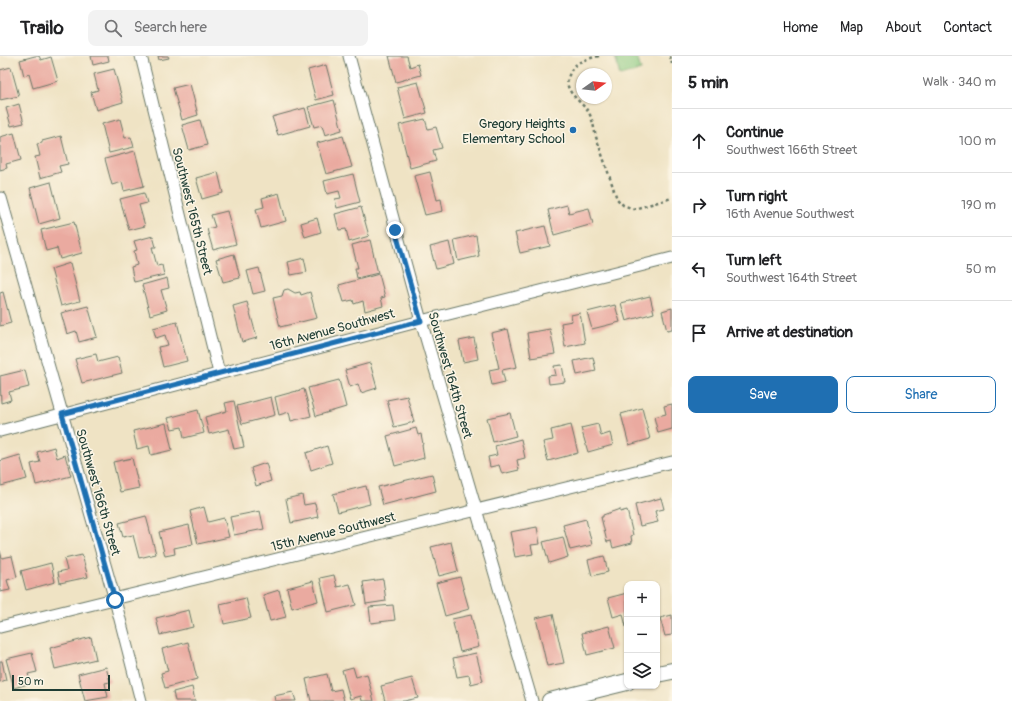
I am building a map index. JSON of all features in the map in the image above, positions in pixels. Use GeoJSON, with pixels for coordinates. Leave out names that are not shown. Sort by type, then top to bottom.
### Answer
{"type":"FeatureCollection","features":[{"type":"Feature","properties":{"kind":"street","name":"Southwest 165th Street"},"geometry":{"type":"LineString","coordinates":[[141,56],[219,373]]}},
{"type":"Feature","properties":{"kind":"street","name":"Southwest 164th Street"},"geometry":{"type":"LineString","coordinates":[[349,56],[421,321],[532,701]]}},
{"type":"Feature","properties":{"kind":"street","name":"Southwest 166th Street"},"geometry":{"type":"LineString","coordinates":[[1,198],[115,600],[141,701]]}},
{"type":"Feature","properties":{"kind":"street","name":"16th Avenue Southwest"},"geometry":{"type":"LineString","coordinates":[[0,431],[219,373],[672,258]]}},
{"type":"Feature","properties":{"kind":"street","name":"15th Avenue Southwest"},"geometry":{"type":"LineString","coordinates":[[0,627],[115,600],[672,462]]}},
{"type":"Feature","properties":{"kind":"street"},"geometry":{"type":"LineString","coordinates":[[660,673],[672,671]]}},
{"type":"Feature","properties":{"kind":"street"},"geometry":{"type":"LineString","coordinates":[[550,701],[624,683]]}},
{"type":"Feature","properties":{"kind":"path"},"geometry":{"type":"LineString","coordinates":[[599,56],[579,62],[575,65],[568,78],[568,86],[570,92],[590,114],[617,199],[623,205],[634,209],[672,198]]}},
{"type":"Feature","properties":{"kind":"path"},"geometry":{"type":"LineString","coordinates":[[670,56],[672,64]]}},
{"type":"Feature","properties":{"kind":"green space"},"geometry":{"type":"Polygon","coordinates":[[[615,56],[637,56],[641,70],[620,76],[615,56]]]}},
{"type":"Feature","properties":{"kind":"building"},"geometry":{"type":"Polygon","coordinates":[[[39,56],[41,60],[51,57],[58,81],[33,88],[29,74],[24,76],[20,60],[39,56]]]}},
{"type":"Feature","properties":{"kind":"building"},"geometry":{"type":"Polygon","coordinates":[[[91,56],[108,56],[109,61],[93,65],[91,56]]]}},
{"type":"Feature","properties":{"kind":"building"},"geometry":{"type":"Polygon","coordinates":[[[158,56],[168,56],[169,58],[159,60],[158,56]]]}},
{"type":"Feature","properties":{"kind":"building"},"geometry":{"type":"Polygon","coordinates":[[[389,56],[407,56],[410,67],[418,64],[421,75],[396,82],[389,56]]]}},
{"type":"Feature","properties":{"kind":"building"},"geometry":{"type":"Polygon","coordinates":[[[326,65],[334,95],[316,100],[308,70],[326,65]]]}},
{"type":"Feature","properties":{"kind":"building"},"geometry":{"type":"Polygon","coordinates":[[[11,67],[19,96],[0,100],[0,70],[11,67]]]}},
{"type":"Feature","properties":{"kind":"building"},"geometry":{"type":"Polygon","coordinates":[[[114,69],[123,102],[96,110],[91,92],[98,90],[94,74],[114,69]]]}},
{"type":"Feature","properties":{"kind":"building"},"geometry":{"type":"Polygon","coordinates":[[[418,82],[427,113],[405,119],[397,87],[418,82]]]}},
{"type":"Feature","properties":{"kind":"building"},"geometry":{"type":"Polygon","coordinates":[[[190,84],[198,115],[182,120],[173,88],[190,84]]]}},
{"type":"Feature","properties":{"kind":"building"},"geometry":{"type":"Polygon","coordinates":[[[334,100],[342,130],[325,135],[322,125],[314,127],[308,107],[334,100]]]}},
{"type":"Feature","properties":{"kind":"building"},"geometry":{"type":"Polygon","coordinates":[[[19,104],[24,123],[11,126],[6,108],[19,104]]]}},
{"type":"Feature","properties":{"kind":"building"},"geometry":{"type":"Polygon","coordinates":[[[305,108],[310,126],[278,135],[272,117],[305,108]]]}},
{"type":"Feature","properties":{"kind":"building"},"geometry":{"type":"Polygon","coordinates":[[[120,119],[125,138],[131,137],[134,147],[109,153],[102,124],[120,119]]]}},
{"type":"Feature","properties":{"kind":"building"},"geometry":{"type":"Polygon","coordinates":[[[425,119],[428,129],[436,127],[442,148],[433,150],[436,161],[410,168],[399,125],[425,119]]]}},
{"type":"Feature","properties":{"kind":"building"},"geometry":{"type":"Polygon","coordinates":[[[200,120],[207,145],[189,150],[182,125],[200,120]]]}},
{"type":"Feature","properties":{"kind":"building"},"geometry":{"type":"Polygon","coordinates":[[[14,133],[21,160],[6,164],[7,168],[0,170],[0,137],[14,133]]]}},
{"type":"Feature","properties":{"kind":"building"},"geometry":{"type":"Polygon","coordinates":[[[61,136],[68,164],[59,166],[61,172],[40,178],[35,157],[40,156],[37,144],[42,143],[42,141],[61,136]]]}},
{"type":"Feature","properties":{"kind":"building"},"geometry":{"type":"Polygon","coordinates":[[[343,136],[352,167],[326,174],[317,143],[343,136]]]}},
{"type":"Feature","properties":{"kind":"building"},"geometry":{"type":"Polygon","coordinates":[[[135,151],[144,186],[124,191],[122,182],[112,185],[105,159],[135,151]]]}},
{"type":"Feature","properties":{"kind":"building"},"geometry":{"type":"Polygon","coordinates":[[[218,172],[223,193],[202,199],[196,178],[218,172]]]}},
{"type":"Feature","properties":{"kind":"building"},"geometry":{"type":"Polygon","coordinates":[[[430,172],[437,200],[441,199],[443,211],[425,215],[414,176],[430,172]]]}},
{"type":"Feature","properties":{"kind":"building"},"geometry":{"type":"Polygon","coordinates":[[[353,174],[360,202],[337,208],[335,199],[341,198],[339,191],[327,194],[324,181],[353,174]]]}},
{"type":"Feature","properties":{"kind":"building"},"geometry":{"type":"Polygon","coordinates":[[[51,182],[60,218],[39,224],[30,188],[51,182]]]}},
{"type":"Feature","properties":{"kind":"building"},"geometry":{"type":"Polygon","coordinates":[[[144,193],[147,203],[139,205],[145,226],[129,230],[120,199],[144,193]]]}},
{"type":"Feature","properties":{"kind":"building"},"geometry":{"type":"Polygon","coordinates":[[[279,193],[286,221],[261,228],[256,209],[264,207],[262,198],[279,193]]]}},
{"type":"Feature","properties":{"kind":"building"},"geometry":{"type":"Polygon","coordinates":[[[567,205],[569,213],[589,208],[593,224],[554,235],[548,210],[567,205]]]}},
{"type":"Feature","properties":{"kind":"building"},"geometry":{"type":"Polygon","coordinates":[[[361,207],[369,236],[349,242],[346,229],[339,230],[335,214],[361,207]]]}},
{"type":"Feature","properties":{"kind":"building"},"geometry":{"type":"Polygon","coordinates":[[[227,211],[236,244],[213,250],[207,229],[215,227],[211,215],[227,211]]]}},
{"type":"Feature","properties":{"kind":"building"},"geometry":{"type":"Polygon","coordinates":[[[317,218],[321,232],[305,237],[301,223],[317,218]]]}},
{"type":"Feature","properties":{"kind":"building"},"geometry":{"type":"Polygon","coordinates":[[[74,222],[82,253],[60,259],[57,248],[46,251],[41,230],[74,222]]]}},
{"type":"Feature","properties":{"kind":"building"},"geometry":{"type":"Polygon","coordinates":[[[545,226],[550,246],[520,253],[515,233],[545,226]]]}},
{"type":"Feature","properties":{"kind":"building"},"geometry":{"type":"Polygon","coordinates":[[[476,235],[479,256],[458,261],[454,240],[476,235]]]}},
{"type":"Feature","properties":{"kind":"building"},"geometry":{"type":"Polygon","coordinates":[[[153,236],[156,247],[152,247],[157,266],[162,265],[164,275],[134,282],[131,267],[137,265],[134,251],[137,250],[134,241],[153,236]]]}},
{"type":"Feature","properties":{"kind":"building"},"geometry":{"type":"Polygon","coordinates":[[[370,240],[378,273],[357,278],[355,268],[358,268],[352,245],[370,240]]]}},
{"type":"Feature","properties":{"kind":"building"},"geometry":{"type":"Polygon","coordinates":[[[449,242],[454,264],[436,269],[430,247],[449,242]]]}},
{"type":"Feature","properties":{"kind":"building"},"geometry":{"type":"Polygon","coordinates":[[[234,254],[240,278],[223,282],[216,259],[234,254]]]}},
{"type":"Feature","properties":{"kind":"building"},"geometry":{"type":"Polygon","coordinates":[[[304,258],[307,272],[291,275],[288,262],[304,258]]]}},
{"type":"Feature","properties":{"kind":"building"},"geometry":{"type":"Polygon","coordinates":[[[70,263],[80,301],[61,306],[51,269],[70,263]]]}},
{"type":"Feature","properties":{"kind":"building"},"geometry":{"type":"Polygon","coordinates":[[[259,268],[265,291],[253,294],[247,271],[259,268]]]}},
{"type":"Feature","properties":{"kind":"building"},"geometry":{"type":"Polygon","coordinates":[[[379,274],[385,297],[381,298],[383,306],[365,311],[363,301],[354,304],[353,300],[344,302],[339,285],[379,274]]]}},
{"type":"Feature","properties":{"kind":"building"},"geometry":{"type":"Polygon","coordinates":[[[167,278],[169,288],[161,290],[167,310],[150,315],[142,285],[167,278]]]}},
{"type":"Feature","properties":{"kind":"building"},"geometry":{"type":"Polygon","coordinates":[[[288,289],[295,293],[300,292],[301,295],[310,292],[317,318],[280,327],[273,298],[282,296],[284,290],[288,289]]]}},
{"type":"Feature","properties":{"kind":"building"},"geometry":{"type":"Polygon","coordinates":[[[3,292],[11,323],[0,326],[0,293],[3,292]]]}},
{"type":"Feature","properties":{"kind":"building"},"geometry":{"type":"Polygon","coordinates":[[[650,296],[654,313],[626,321],[621,303],[650,296]]]}},
{"type":"Feature","properties":{"kind":"building"},"geometry":{"type":"Polygon","coordinates":[[[247,302],[257,338],[242,342],[233,306],[247,302]]]}},
{"type":"Feature","properties":{"kind":"building"},"geometry":{"type":"Polygon","coordinates":[[[615,305],[620,322],[592,329],[587,312],[615,305]]]}},
{"type":"Feature","properties":{"kind":"building"},"geometry":{"type":"Polygon","coordinates":[[[88,306],[97,337],[79,342],[76,331],[67,334],[61,313],[88,306]]]}},
{"type":"Feature","properties":{"kind":"building"},"geometry":{"type":"Polygon","coordinates":[[[672,308],[672,330],[667,331],[662,311],[672,308]]]}},
{"type":"Feature","properties":{"kind":"building"},"geometry":{"type":"Polygon","coordinates":[[[580,313],[585,343],[565,347],[561,323],[572,321],[571,315],[580,313]]]}},
{"type":"Feature","properties":{"kind":"building"},"geometry":{"type":"Polygon","coordinates":[[[177,322],[187,361],[163,367],[158,347],[168,345],[165,335],[156,338],[153,328],[177,322]]]}},
{"type":"Feature","properties":{"kind":"building"},"geometry":{"type":"Polygon","coordinates":[[[508,329],[517,367],[502,370],[505,382],[492,385],[489,370],[499,368],[491,333],[508,329]]]}},
{"type":"Feature","properties":{"kind":"building"},"geometry":{"type":"Polygon","coordinates":[[[550,329],[555,354],[531,358],[527,333],[550,329]]]}},
{"type":"Feature","properties":{"kind":"building"},"geometry":{"type":"Polygon","coordinates":[[[474,338],[478,359],[463,362],[459,341],[474,338]]]}},
{"type":"Feature","properties":{"kind":"building"},"geometry":{"type":"Polygon","coordinates":[[[96,354],[98,362],[118,357],[122,373],[82,383],[75,359],[96,354]]]}},
{"type":"Feature","properties":{"kind":"building"},"geometry":{"type":"Polygon","coordinates":[[[593,357],[596,371],[577,375],[574,361],[593,357]]]}},
{"type":"Feature","properties":{"kind":"building"},"geometry":{"type":"Polygon","coordinates":[[[370,363],[377,388],[361,393],[358,384],[350,387],[345,370],[370,363]]]}},
{"type":"Feature","properties":{"kind":"building"},"geometry":{"type":"Polygon","coordinates":[[[562,365],[565,382],[549,384],[548,376],[556,375],[554,366],[562,365]]]}},
{"type":"Feature","properties":{"kind":"building"},"geometry":{"type":"Polygon","coordinates":[[[25,370],[29,387],[9,392],[11,400],[1,403],[0,376],[25,370]]]}},
{"type":"Feature","properties":{"kind":"building"},"geometry":{"type":"Polygon","coordinates":[[[339,380],[346,407],[316,416],[308,388],[339,380]]]}},
{"type":"Feature","properties":{"kind":"building"},"geometry":{"type":"Polygon","coordinates":[[[304,389],[311,416],[291,421],[289,412],[279,415],[275,397],[304,389]]]}},
{"type":"Feature","properties":{"kind":"building"},"geometry":{"type":"Polygon","coordinates":[[[407,396],[414,422],[394,427],[387,400],[407,396]]]}},
{"type":"Feature","properties":{"kind":"building"},"geometry":{"type":"Polygon","coordinates":[[[271,397],[275,415],[242,424],[237,406],[271,397]]]}},
{"type":"Feature","properties":{"kind":"building"},"geometry":{"type":"Polygon","coordinates":[[[234,401],[244,447],[234,449],[229,429],[209,434],[205,417],[227,411],[225,403],[234,401]]]}},
{"type":"Feature","properties":{"kind":"building"},"geometry":{"type":"Polygon","coordinates":[[[672,404],[672,429],[658,433],[654,417],[666,414],[664,406],[672,404]]]}},
{"type":"Feature","properties":{"kind":"building"},"geometry":{"type":"Polygon","coordinates":[[[642,408],[650,439],[629,445],[621,414],[642,408]]]}},
{"type":"Feature","properties":{"kind":"building"},"geometry":{"type":"Polygon","coordinates":[[[198,410],[204,433],[184,438],[182,427],[172,429],[168,418],[198,410]]]}},
{"type":"Feature","properties":{"kind":"building"},"geometry":{"type":"Polygon","coordinates":[[[510,413],[516,436],[493,442],[487,418],[510,413]]]}},
{"type":"Feature","properties":{"kind":"building"},"geometry":{"type":"Polygon","coordinates":[[[166,423],[172,450],[151,455],[149,446],[137,449],[133,431],[166,423]]]}},
{"type":"Feature","properties":{"kind":"building"},"geometry":{"type":"Polygon","coordinates":[[[598,424],[601,436],[610,433],[613,445],[588,452],[581,428],[598,424]]]}},
{"type":"Feature","properties":{"kind":"building"},"geometry":{"type":"Polygon","coordinates":[[[571,425],[578,453],[548,461],[543,442],[553,440],[551,430],[571,425]]]}},
{"type":"Feature","properties":{"kind":"building"},"geometry":{"type":"Polygon","coordinates":[[[416,428],[418,435],[421,434],[424,458],[395,466],[387,436],[416,428]]]}},
{"type":"Feature","properties":{"kind":"building"},"geometry":{"type":"Polygon","coordinates":[[[521,439],[525,458],[517,460],[519,470],[502,474],[499,465],[490,467],[488,457],[497,455],[495,446],[521,439]]]}},
{"type":"Feature","properties":{"kind":"building"},"geometry":{"type":"Polygon","coordinates":[[[327,446],[332,463],[311,470],[306,453],[327,446]]]}},
{"type":"Feature","properties":{"kind":"building"},"geometry":{"type":"Polygon","coordinates":[[[54,447],[57,458],[65,455],[71,476],[36,485],[31,464],[40,462],[37,452],[54,447]]]}},
{"type":"Feature","properties":{"kind":"building"},"geometry":{"type":"Polygon","coordinates":[[[20,455],[27,479],[1,486],[0,461],[20,455]]]}},
{"type":"Feature","properties":{"kind":"building"},"geometry":{"type":"Polygon","coordinates":[[[132,458],[139,488],[120,492],[113,462],[132,458]]]}},
{"type":"Feature","properties":{"kind":"building"},"geometry":{"type":"Polygon","coordinates":[[[266,463],[271,481],[256,486],[251,468],[266,463]]]}},
{"type":"Feature","properties":{"kind":"building"},"geometry":{"type":"Polygon","coordinates":[[[432,474],[436,491],[383,505],[378,487],[432,474]]]}},
{"type":"Feature","properties":{"kind":"building"},"geometry":{"type":"Polygon","coordinates":[[[366,486],[370,504],[338,512],[333,494],[366,486]]]}},
{"type":"Feature","properties":{"kind":"building"},"geometry":{"type":"Polygon","coordinates":[[[302,495],[304,505],[315,503],[318,517],[291,523],[286,499],[302,495]]]}},
{"type":"Feature","properties":{"kind":"building"},"geometry":{"type":"Polygon","coordinates":[[[661,498],[664,509],[655,511],[658,522],[640,526],[635,505],[661,498]]]}},
{"type":"Feature","properties":{"kind":"building"},"geometry":{"type":"Polygon","coordinates":[[[204,507],[208,522],[224,518],[229,537],[198,544],[190,511],[204,507]]]}},
{"type":"Feature","properties":{"kind":"building"},"geometry":{"type":"Polygon","coordinates":[[[620,509],[620,512],[627,510],[633,535],[631,536],[632,543],[613,548],[611,541],[607,542],[601,517],[620,509]]]}},
{"type":"Feature","properties":{"kind":"building"},"geometry":{"type":"Polygon","coordinates":[[[260,511],[264,529],[234,535],[230,517],[260,511]]]}},
{"type":"Feature","properties":{"kind":"building"},"geometry":{"type":"Polygon","coordinates":[[[146,516],[156,554],[139,558],[133,535],[123,537],[119,523],[146,516]]]}},
{"type":"Feature","properties":{"kind":"building"},"geometry":{"type":"Polygon","coordinates":[[[586,519],[592,545],[570,550],[563,525],[586,519]]]}},
{"type":"Feature","properties":{"kind":"building"},"geometry":{"type":"Polygon","coordinates":[[[189,525],[193,544],[174,548],[175,554],[165,556],[159,532],[189,525]]]}},
{"type":"Feature","properties":{"kind":"building"},"geometry":{"type":"Polygon","coordinates":[[[537,527],[540,544],[531,545],[533,554],[515,557],[510,532],[537,527]]]}},
{"type":"Feature","properties":{"kind":"building"},"geometry":{"type":"Polygon","coordinates":[[[563,537],[568,557],[549,563],[543,542],[563,537]]]}},
{"type":"Feature","properties":{"kind":"building"},"geometry":{"type":"Polygon","coordinates":[[[451,542],[458,571],[439,576],[431,547],[451,542]]]}},
{"type":"Feature","properties":{"kind":"building"},"geometry":{"type":"Polygon","coordinates":[[[0,551],[2,558],[12,556],[17,577],[7,580],[10,590],[0,592],[0,551]]]}},
{"type":"Feature","properties":{"kind":"building"},"geometry":{"type":"Polygon","coordinates":[[[82,555],[88,577],[60,583],[58,572],[67,570],[64,559],[82,555]]]}},
{"type":"Feature","properties":{"kind":"building"},"geometry":{"type":"Polygon","coordinates":[[[604,556],[608,572],[592,576],[588,560],[604,556]]]}},
{"type":"Feature","properties":{"kind":"building"},"geometry":{"type":"Polygon","coordinates":[[[51,563],[55,582],[26,590],[21,571],[51,563]]]}},
{"type":"Feature","properties":{"kind":"building"},"geometry":{"type":"Polygon","coordinates":[[[334,575],[337,587],[350,584],[356,605],[328,612],[320,578],[334,575]]]}},
{"type":"Feature","properties":{"kind":"building"},"geometry":{"type":"Polygon","coordinates":[[[460,577],[469,609],[445,616],[436,583],[460,577]]]}},
{"type":"Feature","properties":{"kind":"building"},"geometry":{"type":"Polygon","coordinates":[[[383,579],[386,601],[366,604],[363,582],[383,579]]]}},
{"type":"Feature","properties":{"kind":"building"},"geometry":{"type":"Polygon","coordinates":[[[313,581],[318,601],[292,608],[287,588],[313,581]]]}},
{"type":"Feature","properties":{"kind":"building"},"geometry":{"type":"Polygon","coordinates":[[[279,590],[286,617],[270,621],[263,595],[279,590]]]}},
{"type":"Feature","properties":{"kind":"building"},"geometry":{"type":"Polygon","coordinates":[[[624,594],[624,618],[623,614],[613,617],[608,598],[624,594]]]}},
{"type":"Feature","properties":{"kind":"building"},"geometry":{"type":"Polygon","coordinates":[[[246,598],[251,618],[224,624],[220,604],[246,598]]]}},
{"type":"Feature","properties":{"kind":"building"},"geometry":{"type":"Polygon","coordinates":[[[393,605],[395,620],[371,623],[369,607],[393,605]]]}},
{"type":"Feature","properties":{"kind":"building"},"geometry":{"type":"Polygon","coordinates":[[[189,610],[193,627],[160,635],[156,618],[189,610]]]}},
{"type":"Feature","properties":{"kind":"building"},"geometry":{"type":"Polygon","coordinates":[[[553,614],[564,663],[547,666],[536,618],[553,614]]]}},
{"type":"Feature","properties":{"kind":"building"},"geometry":{"type":"Polygon","coordinates":[[[471,615],[479,647],[460,652],[452,619],[471,615]]]}},
{"type":"Feature","properties":{"kind":"building"},"geometry":{"type":"Polygon","coordinates":[[[672,615],[672,635],[665,636],[660,618],[672,615]]]}},
{"type":"Feature","properties":{"kind":"building"},"geometry":{"type":"Polygon","coordinates":[[[609,626],[615,648],[587,655],[582,633],[609,626]]]}},
{"type":"Feature","properties":{"kind":"building"},"geometry":{"type":"Polygon","coordinates":[[[91,637],[96,659],[55,669],[50,648],[91,637]]]}},
{"type":"Feature","properties":{"kind":"building"},"geometry":{"type":"Polygon","coordinates":[[[188,642],[197,679],[165,688],[161,673],[168,671],[162,649],[188,642]]]}},
{"type":"Feature","properties":{"kind":"building"},"geometry":{"type":"Polygon","coordinates":[[[32,653],[37,672],[28,674],[31,683],[14,688],[6,659],[32,653]]]}},
{"type":"Feature","properties":{"kind":"building"},"geometry":{"type":"Polygon","coordinates":[[[476,653],[483,681],[471,684],[469,675],[457,677],[453,658],[476,653]]]}},
{"type":"Feature","properties":{"kind":"building"},"geometry":{"type":"Polygon","coordinates":[[[0,661],[2,661],[6,680],[0,682],[0,661]]]}},
{"type":"Feature","properties":{"kind":"building"},"geometry":{"type":"Polygon","coordinates":[[[106,667],[110,682],[105,683],[108,697],[85,701],[78,674],[106,667]]]}},
{"type":"Feature","properties":{"kind":"building"},"geometry":{"type":"Polygon","coordinates":[[[353,667],[356,677],[367,674],[374,701],[362,701],[361,696],[350,699],[342,670],[353,667]]]}},
{"type":"Feature","properties":{"kind":"building"},"geometry":{"type":"Polygon","coordinates":[[[327,674],[331,691],[341,689],[344,701],[311,701],[306,679],[327,674]]]}},
{"type":"Feature","properties":{"kind":"building"},"geometry":{"type":"Polygon","coordinates":[[[412,678],[418,698],[404,701],[385,701],[381,686],[412,678]]]}},
{"type":"Feature","properties":{"kind":"building"},"geometry":{"type":"Polygon","coordinates":[[[192,687],[195,701],[175,701],[173,692],[192,687]]]}},
{"type":"Feature","properties":{"kind":"building"},"geometry":{"type":"Polygon","coordinates":[[[293,692],[296,701],[275,701],[274,696],[293,692]]]}},
{"type":"Feature","properties":{"kind":"place","name":"Gregory Heights Elementary School"},"geometry":{"type":"Point","coordinates":[573,130]}},
{"type":"Feature","properties":{"kind":"route"},"geometry":{"type":"LineString","coordinates":[[115,600],[62,414],[421,321],[395,230]]}}]}
